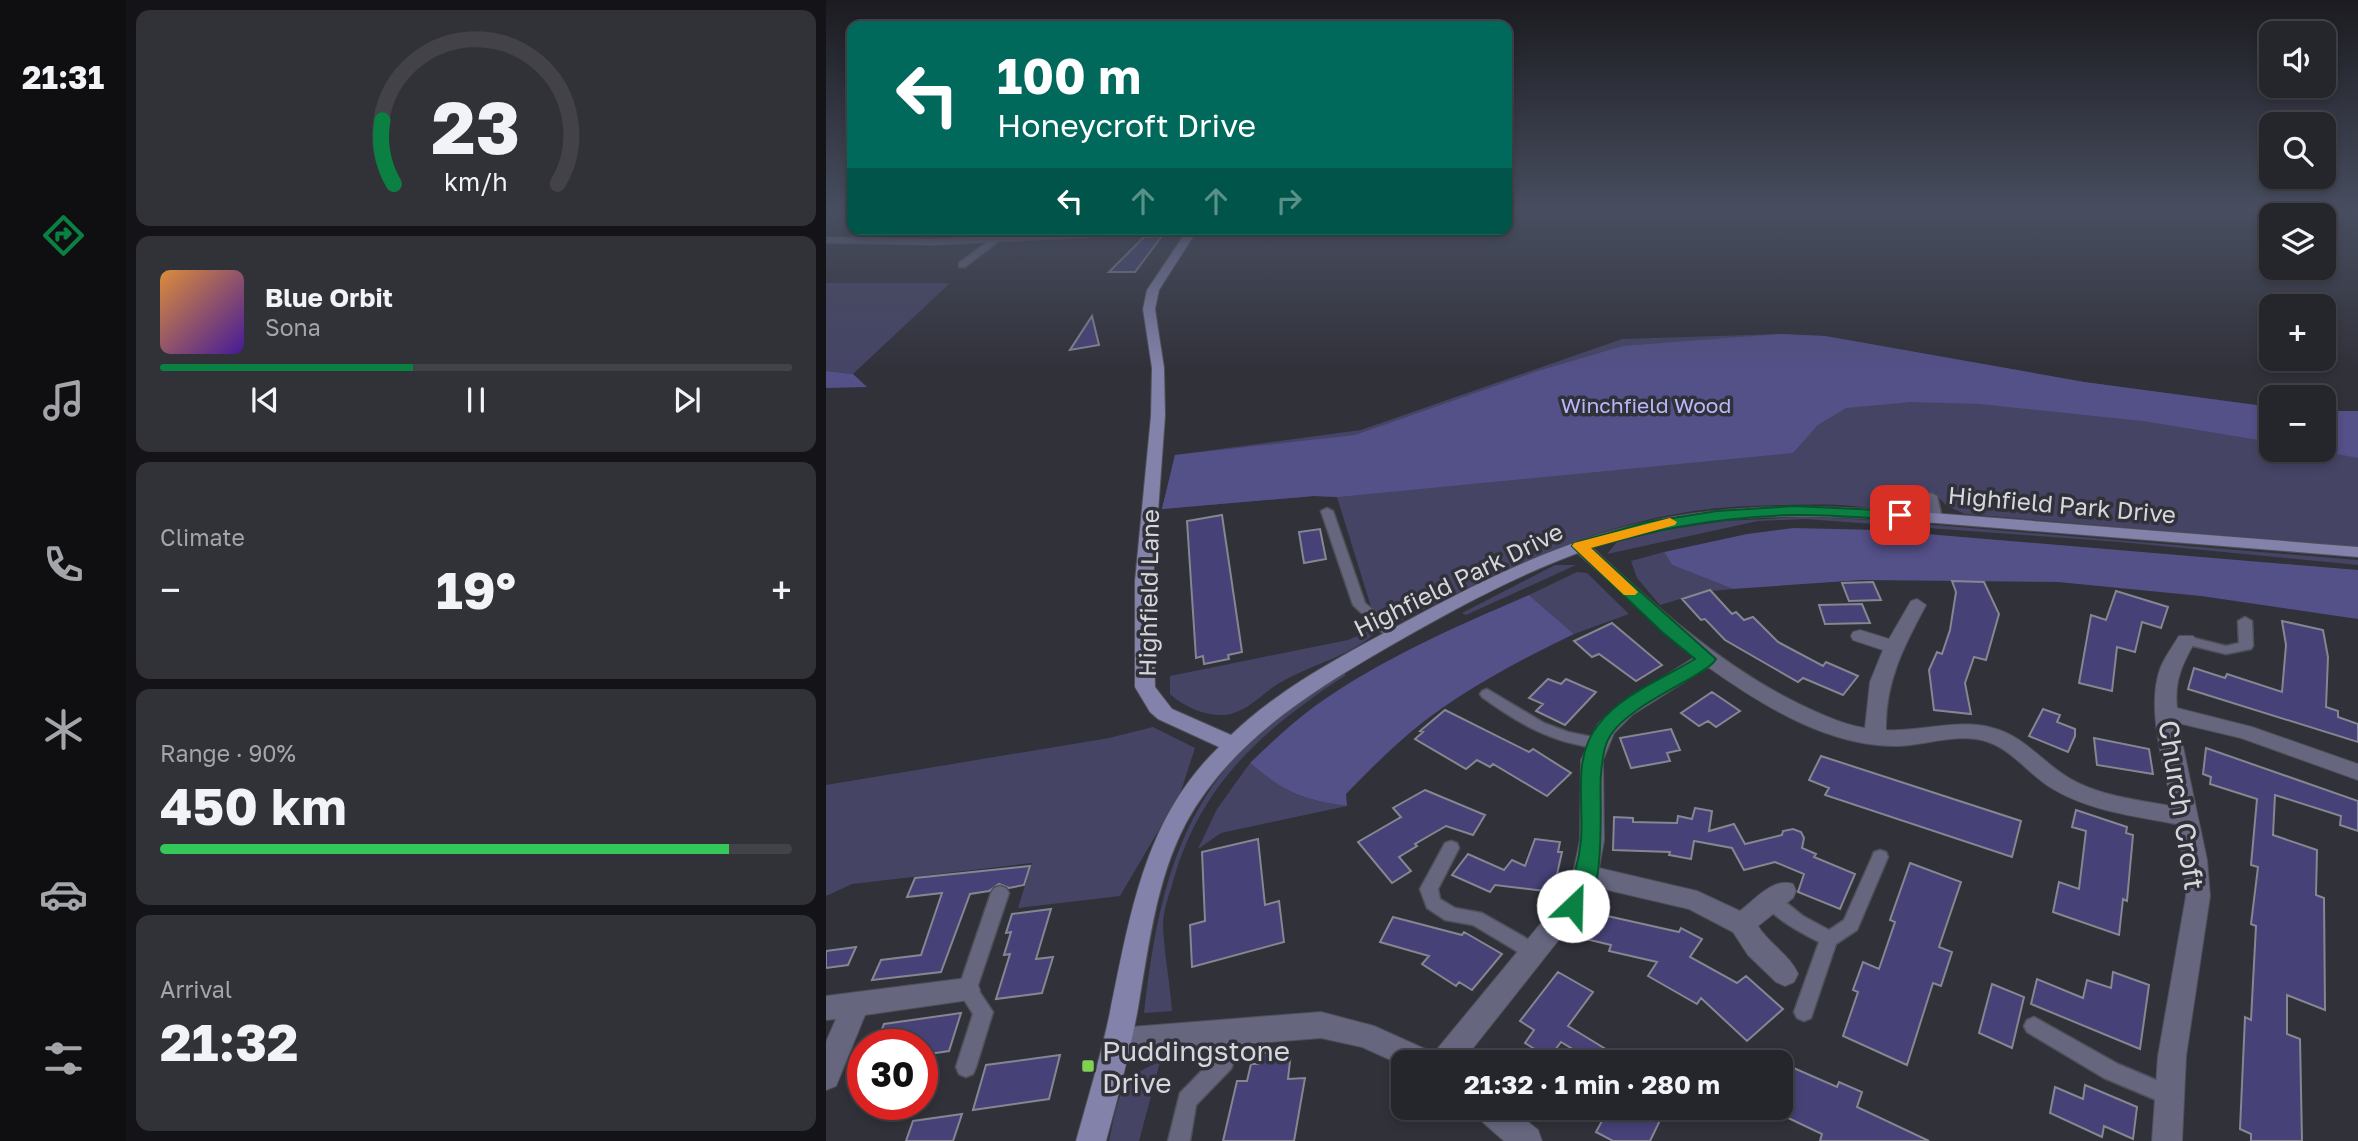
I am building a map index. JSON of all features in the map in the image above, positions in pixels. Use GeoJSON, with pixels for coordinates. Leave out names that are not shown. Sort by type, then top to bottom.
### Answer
{"type":"FeatureCollection","features":[{"type":"Feature","properties":{"kind":"street","name":"Highfield Lane"},"geometry":{"type":"LineString","coordinates":[[1171,262],[1153,290],[1149,309],[1158,368],[1158,404],[1144,581],[1145,687],[1157,707],[1165,714],[1232,744]]}},
{"type":"Feature","properties":{"kind":"street","name":"Highfield Park Drive"},"geometry":{"type":"LineString","coordinates":[[1232,744],[1297,692],[1394,636],[1540,561],[1580,546],[1671,522],[1754,512],[1835,511],[2358,552]]}},
{"type":"Feature","properties":{"kind":"street"},"geometry":{"type":"LineString","coordinates":[[1580,546],[1668,628],[1707,659],[1787,707],[1843,731],[1875,736],[1902,739],[1975,732],[1989,734],[2010,743],[2050,777],[2079,793],[2185,817]]}},
{"type":"Feature","properties":{"kind":"street"},"geometry":{"type":"LineString","coordinates":[[1875,736],[1874,704],[1879,678],[1917,605]]}},
{"type":"Feature","properties":{"kind":"street"},"geometry":{"type":"LineString","coordinates":[[1860,636],[1894,647]]}},
{"type":"Feature","properties":{"kind":"street","name":"Church Croft"},"geometry":{"type":"LineString","coordinates":[[2167,1141],[2168,1095],[2198,896],[2195,860],[2168,733],[2165,689],[2170,668],[2186,640]]}},
{"type":"Feature","properties":{"kind":"street"},"geometry":{"type":"LineString","coordinates":[[1455,1050],[1582,892],[1592,839],[1591,767],[1597,743],[1605,729],[1625,709],[1707,659]]}},
{"type":"Feature","properties":{"kind":"street"},"geometry":{"type":"LineString","coordinates":[[2167,713],[2245,733],[2358,772]]}},
{"type":"Feature","properties":{"kind":"street"},"geometry":{"type":"LineString","coordinates":[[1091,1141],[1118,1041],[1142,913],[1155,860],[1201,779],[1232,744]]}},
{"type":"Feature","properties":{"kind":"street"},"geometry":{"type":"LineString","coordinates":[[1587,876],[1668,892],[1696,901],[1742,924],[1757,947],[1786,974]]}},
{"type":"Feature","properties":{"kind":"street"},"geometry":{"type":"LineString","coordinates":[[1742,924],[1778,896]]}},
{"type":"Feature","properties":{"kind":"street"},"geometry":{"type":"LineString","coordinates":[[826,1008],[967,990]]}},
{"type":"Feature","properties":{"kind":"street"},"geometry":{"type":"LineString","coordinates":[[826,1076],[856,1003]]}},
{"type":"Feature","properties":{"kind":"street"},"geometry":{"type":"LineString","coordinates":[[1118,1041],[1321,1024],[1346,1027],[1376,1037],[1401,1050]]}},
{"type":"Feature","properties":{"kind":"street"},"geometry":{"type":"LineString","coordinates":[[1502,1120],[1527,1141]]}},
{"type":"Feature","properties":{"kind":"lane"},"geometry":{"type":"LineString","coordinates":[[962,265],[966,262]]}},
{"type":"Feature","properties":{"kind":"lane"},"geometry":{"type":"LineString","coordinates":[[1931,496],[1936,518]]}},
{"type":"Feature","properties":{"kind":"lane"},"geometry":{"type":"LineString","coordinates":[[1326,511],[1359,606],[1394,636]]}},
{"type":"Feature","properties":{"kind":"lane"},"geometry":{"type":"LineString","coordinates":[[2186,640],[2226,650],[2246,646],[2245,621]]}},
{"type":"Feature","properties":{"kind":"lane"},"geometry":{"type":"LineString","coordinates":[[1487,694],[1516,715],[1565,739],[1597,743]]}},
{"type":"Feature","properties":{"kind":"lane"},"geometry":{"type":"LineString","coordinates":[[1451,848],[1429,889],[1433,903],[1451,915],[1476,918],[1534,952]]}},
{"type":"Feature","properties":{"kind":"lane"},"geometry":{"type":"LineString","coordinates":[[1804,1013],[1829,939],[1851,925],[1880,857]]}},
{"type":"Feature","properties":{"kind":"lane"},"geometry":{"type":"LineString","coordinates":[[966,1067],[983,1012],[967,990],[1000,893]]}},
{"type":"Feature","properties":{"kind":"lane"},"geometry":{"type":"LineString","coordinates":[[1778,896],[1797,921],[1829,939]]}},
{"type":"Feature","properties":{"kind":"lane"},"geometry":{"type":"LineString","coordinates":[[2034,1026],[2111,1071],[2168,1095]]}},
{"type":"Feature","properties":{"kind":"lane"},"geometry":{"type":"LineString","coordinates":[[1179,1141],[1188,1100],[1224,1062],[1235,1031]]}},
{"type":"Feature","properties":{"kind":"green space"},"geometry":{"type":"Polygon","coordinates":[[[826,283],[950,283],[853,374],[826,371],[826,283]]]}},
{"type":"Feature","properties":{"kind":"green space"},"geometry":{"type":"Polygon","coordinates":[[[1780,334],[1825,336],[2084,382],[2259,405],[2259,462],[2336,462],[2336,411],[2358,411],[2358,547],[1965,514],[1947,506],[1938,497],[1923,495],[1923,500],[1917,505],[1902,509],[1830,505],[1751,506],[1703,510],[1613,529],[1528,561],[1401,621],[1387,622],[1372,610],[1337,497],[1314,496],[1162,509],[1175,455],[1361,430],[1622,339],[1780,334]]]}},
{"type":"Feature","properties":{"kind":"green space","name":"Winchfield Wood"},"geometry":{"type":"Polygon","coordinates":[[[1780,334],[1825,336],[2084,382],[2259,405],[2259,440],[2143,421],[1980,404],[1911,402],[1846,408],[1818,425],[1793,453],[1338,497],[1314,496],[1162,509],[1175,455],[1355,435],[1538,371],[1623,346],[1780,334]]]}},
{"type":"Feature","properties":{"kind":"green space"},"geometry":{"type":"Polygon","coordinates":[[[826,371],[853,374],[867,387],[826,388],[826,371]]]}},
{"type":"Feature","properties":{"kind":"green space"},"geometry":{"type":"Polygon","coordinates":[[[2336,411],[2358,411],[2358,458],[2336,454],[2336,411]]]}},
{"type":"Feature","properties":{"kind":"green space"},"geometry":{"type":"Polygon","coordinates":[[[1804,517],[1874,520],[2358,560],[2358,565],[2120,542],[1805,519],[1758,521],[1607,554],[1617,542],[1666,530],[1724,521],[1804,517]]]}},
{"type":"Feature","properties":{"kind":"green space"},"geometry":{"type":"Polygon","coordinates":[[[1793,528],[1879,530],[2358,570],[2358,619],[2201,596],[2058,582],[1862,580],[1733,589],[1672,565],[1664,552],[1747,534],[1793,528]]]}},
{"type":"Feature","properties":{"kind":"green space"},"geometry":{"type":"Polygon","coordinates":[[[1664,552],[1672,565],[1733,589],[1703,592],[1660,605],[1637,578],[1631,561],[1664,552]]]}},
{"type":"Feature","properties":{"kind":"green space"},"geometry":{"type":"Polygon","coordinates":[[[1555,565],[1576,565],[1466,615],[1462,613],[1555,565]]]}},
{"type":"Feature","properties":{"kind":"green space"},"geometry":{"type":"Polygon","coordinates":[[[1577,572],[1587,573],[1629,614],[1574,634],[1529,595],[1577,572]]]}},
{"type":"Feature","properties":{"kind":"green space"},"geometry":{"type":"Polygon","coordinates":[[[1529,595],[1574,634],[1504,670],[1437,712],[1376,763],[1346,794],[1347,806],[1318,801],[1295,793],[1250,763],[1306,713],[1366,673],[1446,632],[1529,595]]]}},
{"type":"Feature","properties":{"kind":"green space"},"geometry":{"type":"Polygon","coordinates":[[[1375,628],[1374,634],[1362,643],[1284,680],[1232,714],[1202,712],[1188,707],[1170,694],[1170,676],[1348,640],[1375,628]]]}},
{"type":"Feature","properties":{"kind":"green space"},"geometry":{"type":"Polygon","coordinates":[[[1343,673],[1346,675],[1263,737],[1240,760],[1201,813],[1186,844],[1164,913],[1172,1011],[1144,1013],[1156,930],[1165,891],[1194,818],[1214,784],[1240,752],[1272,722],[1343,673]]]}},
{"type":"Feature","properties":{"kind":"green space"},"geometry":{"type":"Polygon","coordinates":[[[1153,727],[1195,748],[1180,794],[1120,896],[1018,908],[1032,863],[852,884],[826,896],[826,785],[1109,738],[1153,727]]]}},
{"type":"Feature","properties":{"kind":"green space"},"geometry":{"type":"Polygon","coordinates":[[[1250,763],[1295,793],[1318,801],[1347,806],[1221,833],[1198,849],[1217,809],[1250,763]]]}},
{"type":"Feature","properties":{"kind":"green space"},"geometry":{"type":"Polygon","coordinates":[[[1160,1062],[1139,1141],[1109,1141],[1118,1103],[1127,1083],[1146,1068],[1160,1062]]]}},
{"type":"Feature","properties":{"kind":"building"},"geometry":{"type":"Polygon","coordinates":[[[1119,262],[1142,262],[1135,272],[1109,272],[1119,262]]]}},
{"type":"Feature","properties":{"kind":"building"},"geometry":{"type":"Polygon","coordinates":[[[1092,316],[1099,345],[1070,350],[1092,316]]]}},
{"type":"Feature","properties":{"kind":"building"},"geometry":{"type":"Polygon","coordinates":[[[1222,515],[1242,652],[1228,655],[1229,659],[1204,664],[1203,656],[1196,658],[1187,521],[1222,515]]]}},
{"type":"Feature","properties":{"kind":"building"},"geometry":{"type":"Polygon","coordinates":[[[1320,529],[1326,559],[1304,563],[1299,532],[1320,529]]]}},
{"type":"Feature","properties":{"kind":"building"},"geometry":{"type":"Polygon","coordinates":[[[1952,581],[1984,582],[1999,614],[1986,660],[1974,657],[1965,683],[1971,714],[1934,710],[1929,670],[1937,652],[1942,654],[1950,630],[1956,592],[1952,581]]]}},
{"type":"Feature","properties":{"kind":"building"},"geometry":{"type":"Polygon","coordinates":[[[1873,582],[1881,600],[1849,601],[1842,583],[1873,582]]]}},
{"type":"Feature","properties":{"kind":"building"},"geometry":{"type":"Polygon","coordinates":[[[1710,590],[1732,614],[1736,612],[1744,620],[1753,617],[1778,642],[1823,666],[1826,662],[1858,676],[1843,695],[1803,678],[1798,682],[1725,640],[1682,599],[1710,590]]]}},
{"type":"Feature","properties":{"kind":"building"},"geometry":{"type":"Polygon","coordinates":[[[2116,591],[2168,607],[2161,628],[2142,622],[2135,652],[2117,647],[2112,691],[2079,683],[2091,615],[2106,620],[2116,591]]]}},
{"type":"Feature","properties":{"kind":"building"},"geometry":{"type":"Polygon","coordinates":[[[1862,604],[1870,623],[1825,624],[1819,605],[1862,604]]]}},
{"type":"Feature","properties":{"kind":"building"},"geometry":{"type":"Polygon","coordinates":[[[2282,621],[2323,630],[2328,657],[2326,707],[2338,711],[2338,717],[2358,724],[2358,742],[2188,689],[2194,668],[2225,678],[2227,674],[2282,692],[2286,645],[2282,621]]]}},
{"type":"Feature","properties":{"kind":"building"},"geometry":{"type":"Polygon","coordinates":[[[1612,623],[1662,665],[1636,681],[1599,654],[1592,657],[1574,641],[1612,623]]]}},
{"type":"Feature","properties":{"kind":"building"},"geometry":{"type":"Polygon","coordinates":[[[1548,679],[1561,684],[1566,679],[1596,692],[1565,725],[1536,711],[1543,704],[1529,698],[1548,679]]]}},
{"type":"Feature","properties":{"kind":"building"},"geometry":{"type":"Polygon","coordinates":[[[1712,692],[1740,711],[1716,727],[1708,721],[1699,726],[1681,713],[1712,692]]]}},
{"type":"Feature","properties":{"kind":"building"},"geometry":{"type":"Polygon","coordinates":[[[2043,709],[2060,715],[2057,722],[2075,729],[2068,752],[2029,736],[2043,709]]]}},
{"type":"Feature","properties":{"kind":"building"},"geometry":{"type":"Polygon","coordinates":[[[1445,710],[1529,752],[1533,749],[1571,773],[1547,796],[1493,764],[1490,767],[1477,760],[1466,769],[1415,739],[1423,732],[1420,731],[1445,710]]]}},
{"type":"Feature","properties":{"kind":"building"},"geometry":{"type":"Polygon","coordinates":[[[1671,729],[1680,750],[1667,753],[1670,761],[1631,768],[1620,738],[1671,729]]]}},
{"type":"Feature","properties":{"kind":"building"},"geometry":{"type":"Polygon","coordinates":[[[2094,738],[2149,749],[2153,774],[2097,765],[2094,738]]]}},
{"type":"Feature","properties":{"kind":"building"},"geometry":{"type":"Polygon","coordinates":[[[2206,748],[2358,801],[2358,831],[2340,825],[2341,816],[2275,795],[2273,835],[2317,850],[2316,895],[2324,898],[2325,1010],[2287,995],[2287,1034],[2300,1039],[2302,1141],[2251,1141],[2251,1134],[2240,1129],[2245,1017],[2251,1020],[2256,926],[2251,924],[2258,867],[2251,865],[2257,799],[2210,784],[2211,777],[2203,774],[2206,748]]]}},
{"type":"Feature","properties":{"kind":"building"},"geometry":{"type":"Polygon","coordinates":[[[1821,756],[2021,821],[2012,857],[1825,795],[1829,788],[1809,780],[1821,756]]]}},
{"type":"Feature","properties":{"kind":"building"},"geometry":{"type":"Polygon","coordinates":[[[1425,790],[1485,815],[1473,835],[1446,826],[1415,844],[1417,846],[1399,857],[1411,871],[1392,883],[1358,842],[1401,817],[1393,808],[1425,790]]]}},
{"type":"Feature","properties":{"kind":"building"},"geometry":{"type":"Polygon","coordinates":[[[1695,808],[1712,811],[1709,831],[1734,824],[1745,844],[1782,835],[1783,831],[1793,829],[1801,832],[1804,838],[1802,848],[1816,854],[1814,857],[1855,874],[1840,909],[1798,892],[1804,874],[1775,862],[1744,870],[1732,848],[1694,841],[1691,859],[1669,855],[1670,852],[1613,850],[1614,817],[1633,818],[1633,822],[1677,823],[1678,816],[1692,819],[1695,808]]]}},
{"type":"Feature","properties":{"kind":"building"},"geometry":{"type":"Polygon","coordinates":[[[2076,810],[2127,827],[2126,833],[2133,835],[2127,901],[2123,899],[2119,935],[2053,912],[2059,882],[2079,889],[2086,831],[2072,827],[2076,810]]]}},
{"type":"Feature","properties":{"kind":"building"},"geometry":{"type":"Polygon","coordinates":[[[1258,839],[1265,905],[1279,901],[1284,942],[1192,967],[1190,925],[1205,921],[1202,852],[1258,839]]]}},
{"type":"Feature","properties":{"kind":"building"},"geometry":{"type":"Polygon","coordinates":[[[1535,839],[1560,842],[1558,852],[1562,852],[1553,892],[1495,885],[1490,892],[1452,875],[1468,854],[1504,870],[1512,860],[1525,866],[1535,839]]]}},
{"type":"Feature","properties":{"kind":"building"},"geometry":{"type":"Polygon","coordinates":[[[1910,863],[1961,882],[1939,947],[1952,952],[1941,986],[1933,983],[1907,1065],[1843,1036],[1858,992],[1853,990],[1863,962],[1879,969],[1895,922],[1890,920],[1910,863]]]}},
{"type":"Feature","properties":{"kind":"building"},"geometry":{"type":"Polygon","coordinates":[[[1030,866],[1024,885],[1009,888],[999,884],[989,891],[970,894],[941,972],[872,980],[881,960],[921,955],[942,893],[907,897],[915,878],[1030,866]]]}},
{"type":"Feature","properties":{"kind":"building"},"geometry":{"type":"Polygon","coordinates":[[[1051,909],[1036,959],[1053,957],[1042,993],[996,999],[1010,954],[1004,955],[1011,932],[1006,933],[1012,914],[1051,909]]]}},
{"type":"Feature","properties":{"kind":"building"},"geometry":{"type":"Polygon","coordinates":[[[1594,913],[1679,932],[1681,928],[1702,939],[1690,957],[1737,983],[1746,976],[1783,1009],[1747,1041],[1701,998],[1697,1004],[1648,976],[1657,962],[1609,951],[1611,945],[1586,939],[1594,913]]]}},
{"type":"Feature","properties":{"kind":"building"},"geometry":{"type":"Polygon","coordinates":[[[1393,917],[1462,935],[1464,932],[1502,954],[1472,990],[1459,982],[1456,986],[1422,964],[1429,956],[1380,942],[1393,917]]]}},
{"type":"Feature","properties":{"kind":"building"},"geometry":{"type":"Polygon","coordinates":[[[856,947],[848,965],[826,968],[826,951],[856,947]]]}},
{"type":"Feature","properties":{"kind":"building"},"geometry":{"type":"Polygon","coordinates":[[[1558,972],[1593,992],[1568,1026],[1607,1050],[1574,1050],[1561,1042],[1555,1050],[1536,1050],[1525,1043],[1534,1030],[1520,1021],[1558,972]]]}},
{"type":"Feature","properties":{"kind":"building"},"geometry":{"type":"Polygon","coordinates":[[[2113,972],[2149,985],[2140,1049],[2031,1004],[2037,979],[2083,998],[2087,980],[2111,988],[2113,972]]]}},
{"type":"Feature","properties":{"kind":"building"},"geometry":{"type":"Polygon","coordinates":[[[1992,984],[2024,997],[2012,1048],[1979,1033],[1992,984]]]}},
{"type":"Feature","properties":{"kind":"building"},"geometry":{"type":"Polygon","coordinates":[[[961,1013],[949,1051],[938,1053],[938,1029],[882,1029],[884,1024],[961,1013]]]}},
{"type":"Feature","properties":{"kind":"building"},"geometry":{"type":"Polygon","coordinates":[[[1291,1052],[1288,1079],[1305,1078],[1294,1141],[1223,1141],[1237,1081],[1247,1081],[1251,1064],[1259,1064],[1262,1053],[1291,1052]]]}},
{"type":"Feature","properties":{"kind":"building"},"geometry":{"type":"Polygon","coordinates":[[[1060,1055],[1049,1099],[973,1110],[986,1065],[1060,1055]]]}},
{"type":"Feature","properties":{"kind":"building"},"geometry":{"type":"Polygon","coordinates":[[[1793,1068],[1837,1087],[1839,1082],[1862,1092],[1857,1107],[1929,1141],[1820,1141],[1822,1134],[1793,1120],[1793,1068]]]}},
{"type":"Feature","properties":{"kind":"building"},"geometry":{"type":"Polygon","coordinates":[[[2085,1085],[2137,1107],[2133,1139],[2104,1126],[2102,1137],[2050,1113],[2055,1087],[2083,1099],[2085,1085]]]}},
{"type":"Feature","properties":{"kind":"building"},"geometry":{"type":"Polygon","coordinates":[[[962,1114],[953,1141],[906,1141],[913,1121],[938,1120],[938,1117],[962,1114]]]}},
{"type":"Feature","properties":{"kind":"building"},"geometry":{"type":"Polygon","coordinates":[[[1602,1120],[1660,1120],[1650,1141],[1613,1141],[1596,1132],[1602,1120]]]}},
{"type":"Feature","properties":{"kind":"slow traffic"},"geometry":{"type":"LineString","coordinates":[[1630,592],[1580,546],[1670,522]]}},
{"type":"Feature","properties":{"kind":"place","name":"Puddingstone Drive"},"geometry":{"type":"Point","coordinates":[1088,1066]}},
{"type":"Feature","properties":{"kind":"route"},"geometry":{"type":"LineString","coordinates":[[1573,906],[1582,892],[1587,876],[1592,839],[1590,775],[1597,743],[1605,729],[1625,709],[1707,659],[1668,628],[1580,546],[1647,527],[1717,515],[1794,510],[1900,515]]}}]}
